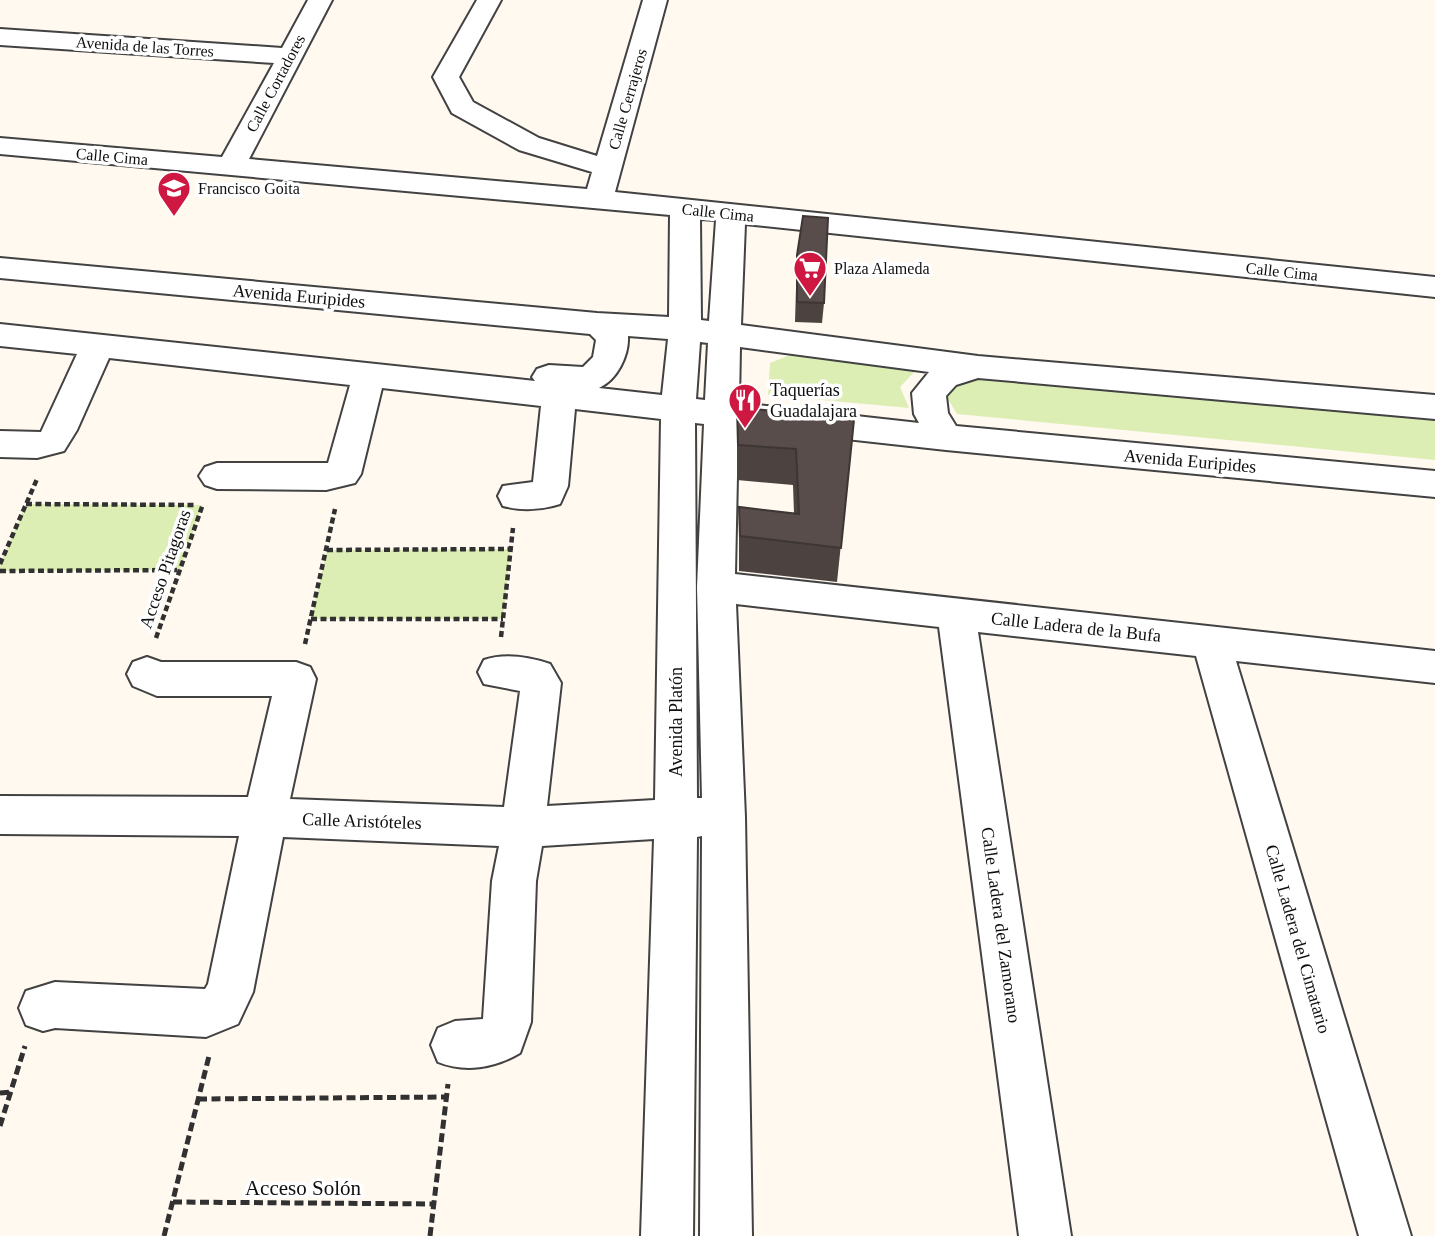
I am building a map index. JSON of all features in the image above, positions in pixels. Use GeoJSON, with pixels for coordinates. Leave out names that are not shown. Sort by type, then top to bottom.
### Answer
{"type":"FeatureCollection","features":[{"type":"Feature","properties":{"kind":"street","name":"Calle Cortadores"},"geometry":{"type":"LineString","coordinates":[[231,167],[320,0]]}},
{"type":"Feature","properties":{"kind":"street"},"geometry":{"type":"LineString","coordinates":[[489,0],[446,77],[462,107],[529,144],[607,167]]}},
{"type":"Feature","properties":{"kind":"street","name":"Calle Cerrajeros"},"geometry":{"type":"LineString","coordinates":[[599,199],[655,0]]}},
{"type":"Feature","properties":{"kind":"street","name":"Avenida de las Torres"},"geometry":{"type":"LineString","coordinates":[[0,37],[290,56]]}},
{"type":"Feature","properties":{"kind":"street","name":"Avenida de las Torres"},"geometry":{"type":"LineString","coordinates":[[0,60],[277,79]]}},
{"type":"Feature","properties":{"kind":"street","name":"Calle Cima"},"geometry":{"type":"LineString","coordinates":[[0,146],[599,199],[1435,287]]}},
{"type":"Feature","properties":{"kind":"street","name":"Avenida Platón"},"geometry":{"type":"LineString","coordinates":[[685,209],[704,332],[723,413],[716,587],[724,817],[726,1236]]}},
{"type":"Feature","properties":{"kind":"street","name":"Avenida Platón"},"geometry":{"type":"LineString","coordinates":[[667,1236],[676,817],[678,396],[704,332],[731,213]]}},
{"type":"Feature","properties":{"kind":"street","name":"Avenida Euripides"},"geometry":{"type":"LineString","coordinates":[[0,268],[704,332],[978,367],[1435,407]]}},
{"type":"Feature","properties":{"kind":"street"},"geometry":{"type":"LineString","coordinates":[[591,379],[606,366],[614,346],[612,333],[597,324]]}},
{"type":"Feature","properties":{"kind":"street","name":"Avenida Euripides"},"geometry":{"type":"LineString","coordinates":[[0,334],[559,396],[678,396]]}},
{"type":"Feature","properties":{"kind":"street"},"geometry":{"type":"LineString","coordinates":[[0,444],[37,445],[52,442],[98,345]]}},
{"type":"Feature","properties":{"kind":"street","name":"Avenida Euripides"},"geometry":{"type":"LineString","coordinates":[[946,438],[931,414],[929,393],[944,377],[978,367]]}},
{"type":"Feature","properties":{"kind":"street","name":"Avenida Euripides"},"geometry":{"type":"LineString","coordinates":[[425,380],[478,372],[591,379],[678,396],[723,413],[946,438],[1435,484]]}},
{"type":"Feature","properties":{"kind":"street"},"geometry":{"type":"LineString","coordinates":[[210,491],[343,474],[369,373]]}},
{"type":"Feature","properties":{"kind":"street"},"geometry":{"type":"LineString","coordinates":[[516,496],[547,495],[559,396]]}},
{"type":"Feature","properties":{"kind":"street","name":"Calle Ladera de la Bufa"},"geometry":{"type":"LineString","coordinates":[[716,587],[1435,667]]}},
{"type":"Feature","properties":{"kind":"street","name":"Calle Ladera del Zamorano"},"geometry":{"type":"LineString","coordinates":[[956,614],[1045,1236]]}},
{"type":"Feature","properties":{"kind":"street","name":"Calle Ladera del Cimatario"},"geometry":{"type":"LineString","coordinates":[[1211,642],[1385,1236]]}},
{"type":"Feature","properties":{"kind":"street"},"geometry":{"type":"LineString","coordinates":[[455,1045],[492,1042],[503,1036],[507,1022],[514,881],[524,827],[527,777],[541,683],[536,676],[525,673],[498,672]]}},
{"type":"Feature","properties":{"kind":"street"},"geometry":{"type":"LineString","coordinates":[[43,1008],[55,1005],[206,1013],[221,1007],[230,992],[296,679],[157,679],[147,674]]}},
{"type":"Feature","properties":{"kind":"street","name":"Calle Aristóteles"},"geometry":{"type":"LineString","coordinates":[[0,815],[265,817],[524,827],[676,817],[724,817]]}},
{"type":"Feature","properties":{"kind":"path"},"geometry":{"type":"LineString","coordinates":[[0,564],[52,442]]}},
{"type":"Feature","properties":{"kind":"path"},"geometry":{"type":"LineString","coordinates":[[296,679],[343,474]]}},
{"type":"Feature","properties":{"kind":"path"},"geometry":{"type":"LineString","coordinates":[[26,504],[210,491]]}},
{"type":"Feature","properties":{"kind":"path","name":"Acceso Pitagoras"},"geometry":{"type":"LineString","coordinates":[[147,674],[147,665],[210,491]]}},
{"type":"Feature","properties":{"kind":"path"},"geometry":{"type":"LineString","coordinates":[[498,672],[516,496]]}},
{"type":"Feature","properties":{"kind":"path"},"geometry":{"type":"LineString","coordinates":[[327,550],[511,549]]}},
{"type":"Feature","properties":{"kind":"path"},"geometry":{"type":"LineString","coordinates":[[0,570],[180,570]]}},
{"type":"Feature","properties":{"kind":"path"},"geometry":{"type":"LineString","coordinates":[[311,618],[503,618]]}},
{"type":"Feature","properties":{"kind":"path"},"geometry":{"type":"LineString","coordinates":[[164,1236],[221,1007]]}},
{"type":"Feature","properties":{"kind":"path"},"geometry":{"type":"LineString","coordinates":[[0,1126],[33,1021],[43,1008]]}},
{"type":"Feature","properties":{"kind":"path"},"geometry":{"type":"LineString","coordinates":[[430,1236],[445,1097],[455,1045]]}},
{"type":"Feature","properties":{"kind":"path"},"geometry":{"type":"LineString","coordinates":[[0,1093],[11,1092]]}},
{"type":"Feature","properties":{"kind":"path"},"geometry":{"type":"LineString","coordinates":[[198,1099],[445,1097]]}},
{"type":"Feature","properties":{"kind":"path","name":"Acceso Solón"},"geometry":{"type":"LineString","coordinates":[[173,1202],[434,1204]]}},
{"type":"Feature","properties":{"kind":"green space"},"geometry":{"type":"Polygon","coordinates":[[[790,355],[920,366],[900,387],[909,408],[768,395],[770,363],[790,355]]]}},
{"type":"Feature","properties":{"kind":"green space"},"geometry":{"type":"Polygon","coordinates":[[[998,377],[1435,420],[1435,460],[957,414],[945,394],[958,380],[998,377]]]}},
{"type":"Feature","properties":{"kind":"green space"},"geometry":{"type":"Polygon","coordinates":[[[26,504],[202,505],[180,570],[0,571],[0,564],[26,504]]]}},
{"type":"Feature","properties":{"kind":"green space"},"geometry":{"type":"Polygon","coordinates":[[[511,549],[503,619],[311,619],[327,550],[511,549]]]}},
{"type":"Feature","properties":{"kind":"building","name":"Plaza Alameda"},"geometry":{"type":"Polygon","coordinates":[[[803,216],[828,218],[824,303],[797,302],[797,255],[803,216]]]}},
{"type":"Feature","properties":{"kind":"building"},"geometry":{"type":"Polygon","coordinates":[[[737,407],[854,420],[841,548],[740,536],[739,507],[799,514],[796,449],[738,445],[737,407]]]}},
{"type":"Feature","properties":{"kind":"place","name":"Francisco Goita"},"geometry":{"type":"Point","coordinates":[174,218]}},
{"type":"Feature","properties":{"kind":"place","name":"Plaza Alameda"},"geometry":{"type":"Point","coordinates":[810,298]}},
{"type":"Feature","properties":{"kind":"place","name":"Taquerías Guadalajara"},"geometry":{"type":"Point","coordinates":[745,430]}}]}
